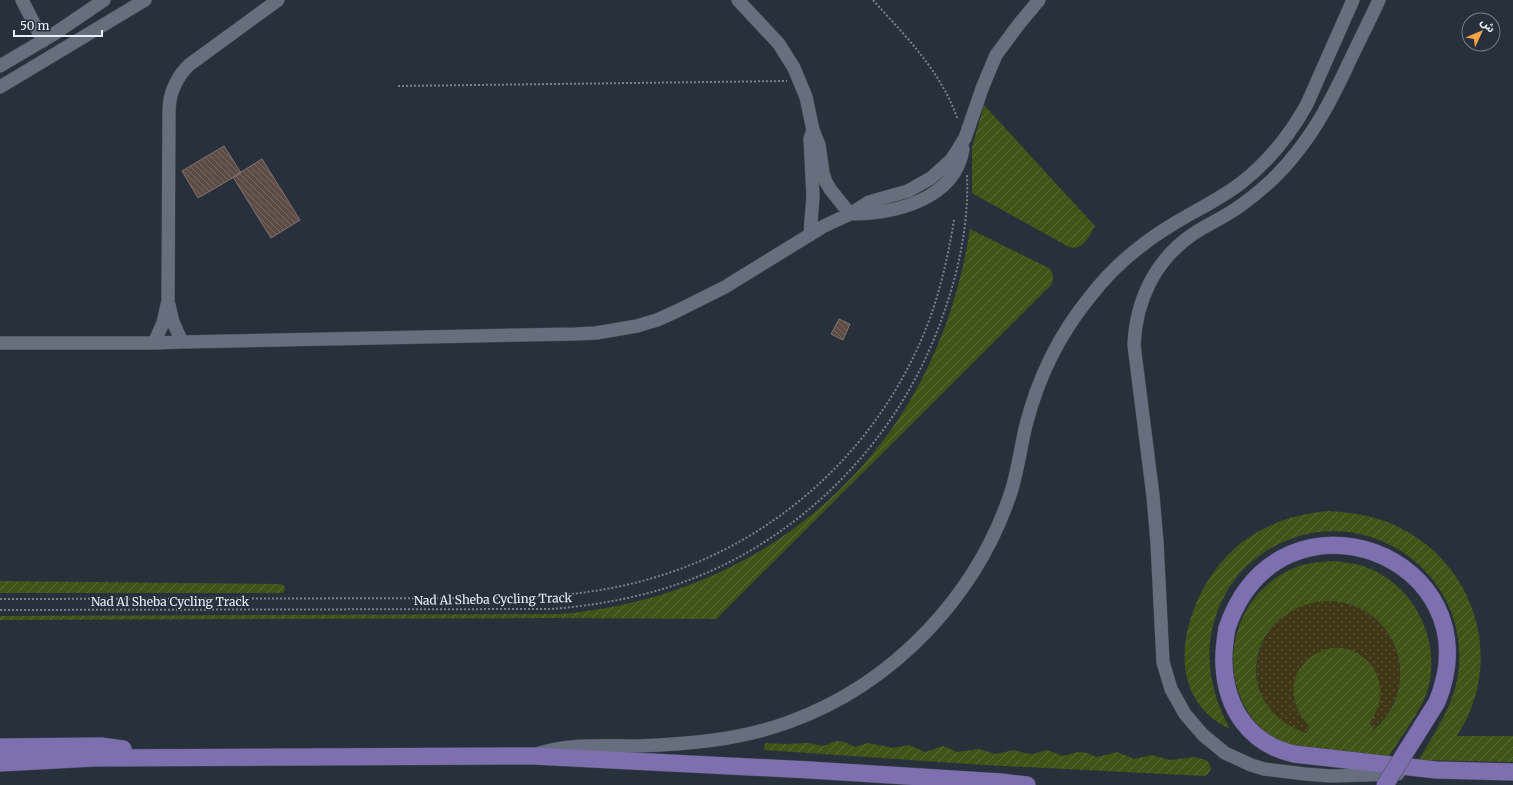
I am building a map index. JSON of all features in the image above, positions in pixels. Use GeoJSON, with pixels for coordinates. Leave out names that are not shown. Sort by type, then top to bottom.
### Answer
{"type":"FeatureCollection","features":[{"type":"Feature","properties":{"kind":"main road"},"geometry":{"type":"LineString","coordinates":[[1385,785],[1437,702],[1443,685],[1447,667],[1446,642],[1440,616],[1427,592],[1414,577],[1388,557],[1362,548],[1336,544],[1309,548],[1284,557],[1263,572],[1244,592],[1227,628],[1224,665],[1228,690],[1232,702],[1244,724],[1261,741],[1282,751],[1294,754],[1436,770],[1513,772]]}},
{"type":"Feature","properties":{"kind":"main road"},"geometry":{"type":"LineString","coordinates":[[0,747],[101,746],[122,749],[142,757]]}},
{"type":"Feature","properties":{"kind":"main road"},"geometry":{"type":"LineString","coordinates":[[0,763],[39,760],[142,757],[533,756],[810,770],[1027,785]]}},
{"type":"Feature","properties":{"kind":"street"},"geometry":{"type":"LineString","coordinates":[[22,0],[43,41]]}},
{"type":"Feature","properties":{"kind":"street"},"geometry":{"type":"LineString","coordinates":[[18,76],[2,60],[43,41],[104,0]]}},
{"type":"Feature","properties":{"kind":"street"},"geometry":{"type":"LineString","coordinates":[[0,87],[145,0]]}},
{"type":"Feature","properties":{"kind":"street"},"geometry":{"type":"LineString","coordinates":[[154,343],[163,323],[168,301],[169,107],[174,86],[180,74],[189,64],[278,0]]}},
{"type":"Feature","properties":{"kind":"street"},"geometry":{"type":"LineString","coordinates":[[738,0],[779,44],[794,68],[808,102],[813,130],[818,140],[823,173],[826,182],[850,214]]}},
{"type":"Feature","properties":{"kind":"street"},"geometry":{"type":"LineString","coordinates":[[0,344],[154,343],[596,333],[616,331],[657,320],[701,300],[725,287],[824,226],[850,214],[869,202],[908,191],[931,178],[951,160],[965,138],[982,86],[996,55],[1039,0]]}},
{"type":"Feature","properties":{"kind":"street"},"geometry":{"type":"LineString","coordinates":[[533,756],[548,750],[564,748],[704,742],[748,734],[770,728],[806,715],[841,698],[877,675],[910,648],[933,625],[961,590],[987,549],[1012,486],[1026,427],[1038,386],[1055,348],[1078,312],[1104,280],[1135,251],[1169,226],[1209,204],[1239,185],[1278,148],[1298,120],[1307,104],[1353,0]]}},
{"type":"Feature","properties":{"kind":"street"},"geometry":{"type":"LineString","coordinates":[[1379,0],[1329,103],[1309,136],[1297,152],[1256,194],[1240,206],[1182,242],[1171,252],[1154,275],[1147,288],[1137,316],[1135,330],[1135,360],[1153,496],[1163,662],[1171,689],[1184,714],[1203,735],[1225,753],[1251,765],[1264,769],[1304,774],[1357,776],[1436,770]]}},
{"type":"Feature","properties":{"kind":"street"},"geometry":{"type":"LineString","coordinates":[[810,235],[813,196],[810,139],[813,130]]}},
{"type":"Feature","properties":{"kind":"street"},"geometry":{"type":"LineString","coordinates":[[168,301],[173,322],[182,342]]}},
{"type":"Feature","properties":{"kind":"path"},"geometry":{"type":"LineString","coordinates":[[873,0],[917,49],[934,72],[950,101],[965,138]]}},
{"type":"Feature","properties":{"kind":"path"},"geometry":{"type":"LineString","coordinates":[[398,86],[800,81]]}},
{"type":"Feature","properties":{"kind":"path","name":"Nad Al Sheba Cycling Track"},"geometry":{"type":"LineString","coordinates":[[0,610],[551,609],[600,604],[647,594],[683,582],[720,566],[768,539],[823,497],[856,464],[873,444],[904,399],[929,351],[943,316],[954,280],[964,230],[967,169]]}},
{"type":"Feature","properties":{"kind":"path"},"geometry":{"type":"LineString","coordinates":[[0,599],[527,598],[583,593],[634,584],[701,561],[743,540],[770,524],[801,500],[836,468],[867,433],[881,414],[905,373],[927,326],[944,273],[954,220]]}},
{"type":"Feature","properties":{"kind":"sand"},"geometry":{"type":"Polygon","coordinates":[[[1323,601],[1339,602],[1354,606],[1372,616],[1385,629],[1394,644],[1399,662],[1400,680],[1395,698],[1387,714],[1373,729],[1369,723],[1374,716],[1301,668],[1295,684],[1294,698],[1299,713],[1309,726],[1307,733],[1280,719],[1269,708],[1262,695],[1258,681],[1257,667],[1259,652],[1273,626],[1293,610],[1302,606],[1323,601]]]}},
{"type":"Feature","properties":{"kind":"green space"},"geometry":{"type":"Polygon","coordinates":[[[984,105],[1095,226],[1081,246],[1073,248],[1067,246],[972,193],[972,147],[984,105]]]}},
{"type":"Feature","properties":{"kind":"green space"},"geometry":{"type":"Polygon","coordinates":[[[970,229],[1049,268],[1053,276],[1051,285],[716,619],[548,618],[0,620],[0,616],[561,614],[628,603],[691,584],[750,556],[804,521],[852,477],[893,427],[927,370],[952,306],[958,287],[970,229]]]}},
{"type":"Feature","properties":{"kind":"green space"},"geometry":{"type":"Polygon","coordinates":[[[1328,511],[1359,514],[1375,518],[1390,523],[1419,539],[1443,561],[1462,586],[1474,614],[1480,644],[1480,675],[1472,706],[1457,736],[1513,736],[1513,762],[1419,760],[1442,719],[1456,687],[1458,675],[1458,636],[1446,601],[1426,572],[1398,550],[1366,536],[1330,531],[1294,538],[1259,556],[1240,573],[1229,587],[1218,610],[1213,625],[1209,656],[1210,671],[1217,701],[1230,729],[1206,712],[1191,691],[1185,665],[1186,638],[1193,611],[1206,585],[1222,562],[1241,543],[1251,536],[1272,525],[1293,517],[1328,511]]]}},
{"type":"Feature","properties":{"kind":"green space"},"geometry":{"type":"Polygon","coordinates":[[[1333,561],[1362,566],[1387,578],[1401,589],[1412,603],[1421,618],[1428,635],[1431,653],[1431,671],[1428,689],[1416,715],[1388,758],[1283,746],[1254,721],[1241,699],[1235,680],[1233,660],[1235,641],[1240,623],[1249,606],[1261,591],[1276,578],[1294,568],[1313,563],[1333,561]],[[1323,601],[1297,608],[1277,622],[1264,640],[1257,661],[1257,683],[1266,703],[1282,721],[1307,733],[1309,726],[1299,712],[1294,697],[1295,681],[1299,670],[1308,659],[1324,650],[1340,648],[1355,652],[1367,661],[1376,673],[1380,689],[1378,706],[1369,723],[1374,729],[1387,714],[1396,698],[1400,680],[1399,662],[1394,644],[1385,629],[1372,616],[1354,606],[1339,602],[1323,601]]]}},
{"type":"Feature","properties":{"kind":"green space"},"geometry":{"type":"Polygon","coordinates":[[[0,581],[280,584],[284,585],[285,589],[283,593],[0,593],[0,581]]]}},
{"type":"Feature","properties":{"kind":"green space"},"geometry":{"type":"Polygon","coordinates":[[[836,741],[844,742],[855,747],[868,743],[893,748],[909,745],[925,752],[943,746],[957,752],[979,749],[995,754],[1014,750],[1033,754],[1047,750],[1063,756],[1078,752],[1087,753],[1097,757],[1117,752],[1134,759],[1152,755],[1170,760],[1194,757],[1206,760],[1211,769],[1207,775],[1203,776],[984,765],[764,750],[765,743],[808,743],[823,746],[836,741]]]}},
{"type":"Feature","properties":{"kind":"building"},"geometry":{"type":"Polygon","coordinates":[[[224,146],[241,173],[198,198],[182,171],[224,146]]]}},
{"type":"Feature","properties":{"kind":"building"},"geometry":{"type":"Polygon","coordinates":[[[262,159],[300,220],[271,238],[233,177],[262,159]]]}},
{"type":"Feature","properties":{"kind":"building"},"geometry":{"type":"Polygon","coordinates":[[[839,319],[850,324],[843,340],[831,334],[839,319]]]}}]}
